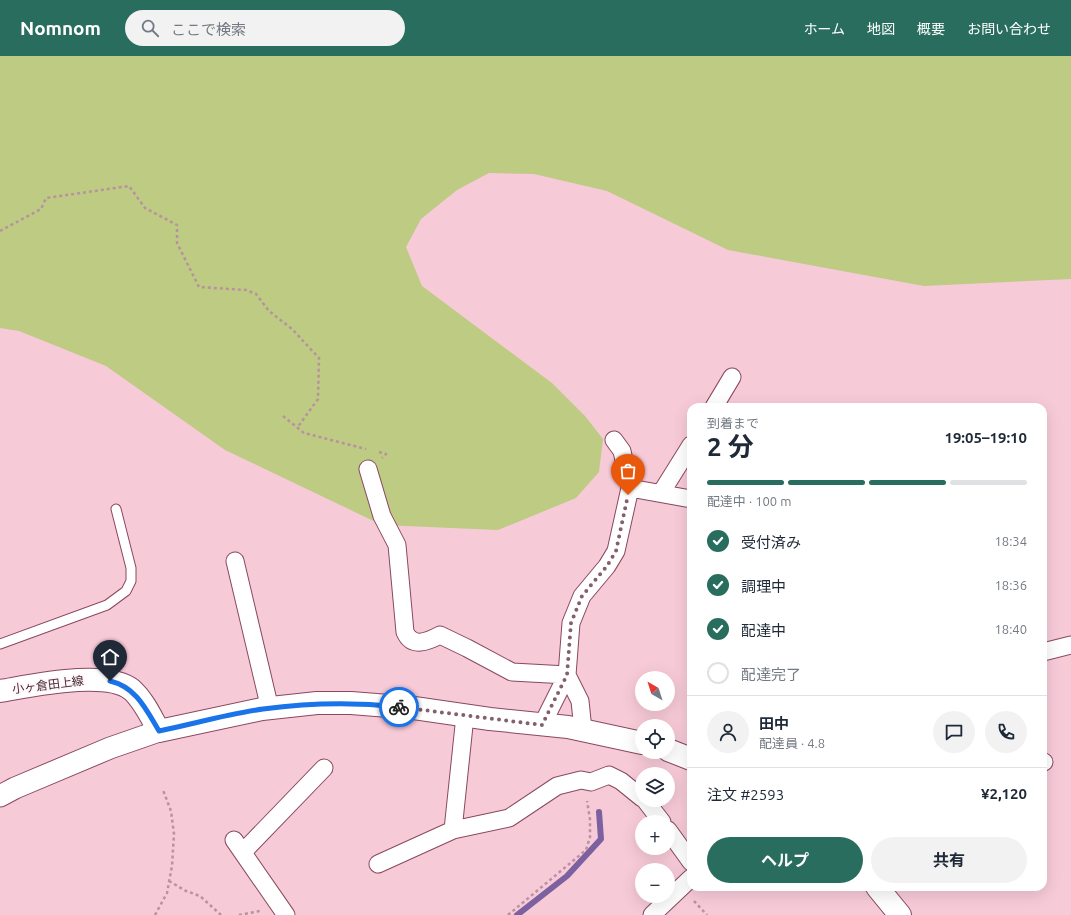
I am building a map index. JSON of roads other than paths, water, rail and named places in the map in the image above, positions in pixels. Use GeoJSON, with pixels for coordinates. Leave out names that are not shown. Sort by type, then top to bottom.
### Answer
{"type":"FeatureCollection","features":[{"type":"Feature","properties":{"kind":"main road","name":"小ヶ倉田上線"},"geometry":{"type":"LineString","coordinates":[[0,692],[43,684],[102,679],[131,690],[141,701],[159,731]]}},
{"type":"Feature","properties":{"kind":"main road"},"geometry":{"type":"LineString","coordinates":[[159,731],[270,708],[317,703],[351,703],[414,708],[465,716],[583,730],[635,741]]}},
{"type":"Feature","properties":{"kind":"main road"},"geometry":{"type":"LineString","coordinates":[[675,753],[687,757]]}},
{"type":"Feature","properties":{"kind":"main road"},"geometry":{"type":"LineString","coordinates":[[883,891],[900,915]]}},
{"type":"Feature","properties":{"kind":"street"},"geometry":{"type":"LineString","coordinates":[[716,403],[732,377]]}},
{"type":"Feature","properties":{"kind":"street"},"geometry":{"type":"LineString","coordinates":[[542,725],[567,675],[571,623],[582,596],[607,566],[616,551],[630,488],[622,451],[614,440]]}},
{"type":"Feature","properties":{"kind":"street"},"geometry":{"type":"LineString","coordinates":[[661,493],[687,451]]}},
{"type":"Feature","properties":{"kind":"street"},"geometry":{"type":"LineString","coordinates":[[368,469],[372,489],[382,516],[397,545],[405,632],[407,638],[413,642],[426,642],[440,635],[512,672],[567,675]]}},
{"type":"Feature","properties":{"kind":"street"},"geometry":{"type":"LineString","coordinates":[[630,488],[687,498]]}},
{"type":"Feature","properties":{"kind":"street"},"geometry":{"type":"LineString","coordinates":[[235,561],[270,708]]}},
{"type":"Feature","properties":{"kind":"street"},"geometry":{"type":"LineString","coordinates":[[1047,651],[1071,645]]}},
{"type":"Feature","properties":{"kind":"street"},"geometry":{"type":"LineString","coordinates":[[567,675],[580,701],[583,730]]}},
{"type":"Feature","properties":{"kind":"street"},"geometry":{"type":"LineString","coordinates":[[452,830],[465,716]]}},
{"type":"Feature","properties":{"kind":"street"},"geometry":{"type":"LineString","coordinates":[[0,796],[15,788],[88,758],[159,731]]}},
{"type":"Feature","properties":{"kind":"street"},"geometry":{"type":"LineString","coordinates":[[286,915],[238,846],[324,768]]}},
{"type":"Feature","properties":{"kind":"street"},"geometry":{"type":"LineString","coordinates":[[378,864],[452,830],[509,818],[557,786],[581,780],[594,781],[609,776],[621,781],[635,792]]}},
{"type":"Feature","properties":{"kind":"street"},"geometry":{"type":"LineString","coordinates":[[650,807],[657,815]]}},
{"type":"Feature","properties":{"kind":"street"},"geometry":{"type":"LineString","coordinates":[[675,840],[687,856]]}},
{"type":"Feature","properties":{"kind":"street"},"geometry":{"type":"LineString","coordinates":[[652,915],[687,882]]}},
{"type":"Feature","properties":{"kind":"lane"},"geometry":{"type":"LineString","coordinates":[[0,644],[107,605],[126,591],[132,581],[131,568],[116,509]]}},
{"type":"Feature","properties":{"kind":"waterway"},"geometry":{"type":"LineString","coordinates":[[517,915],[567,876],[601,839],[599,812]]}}]}
